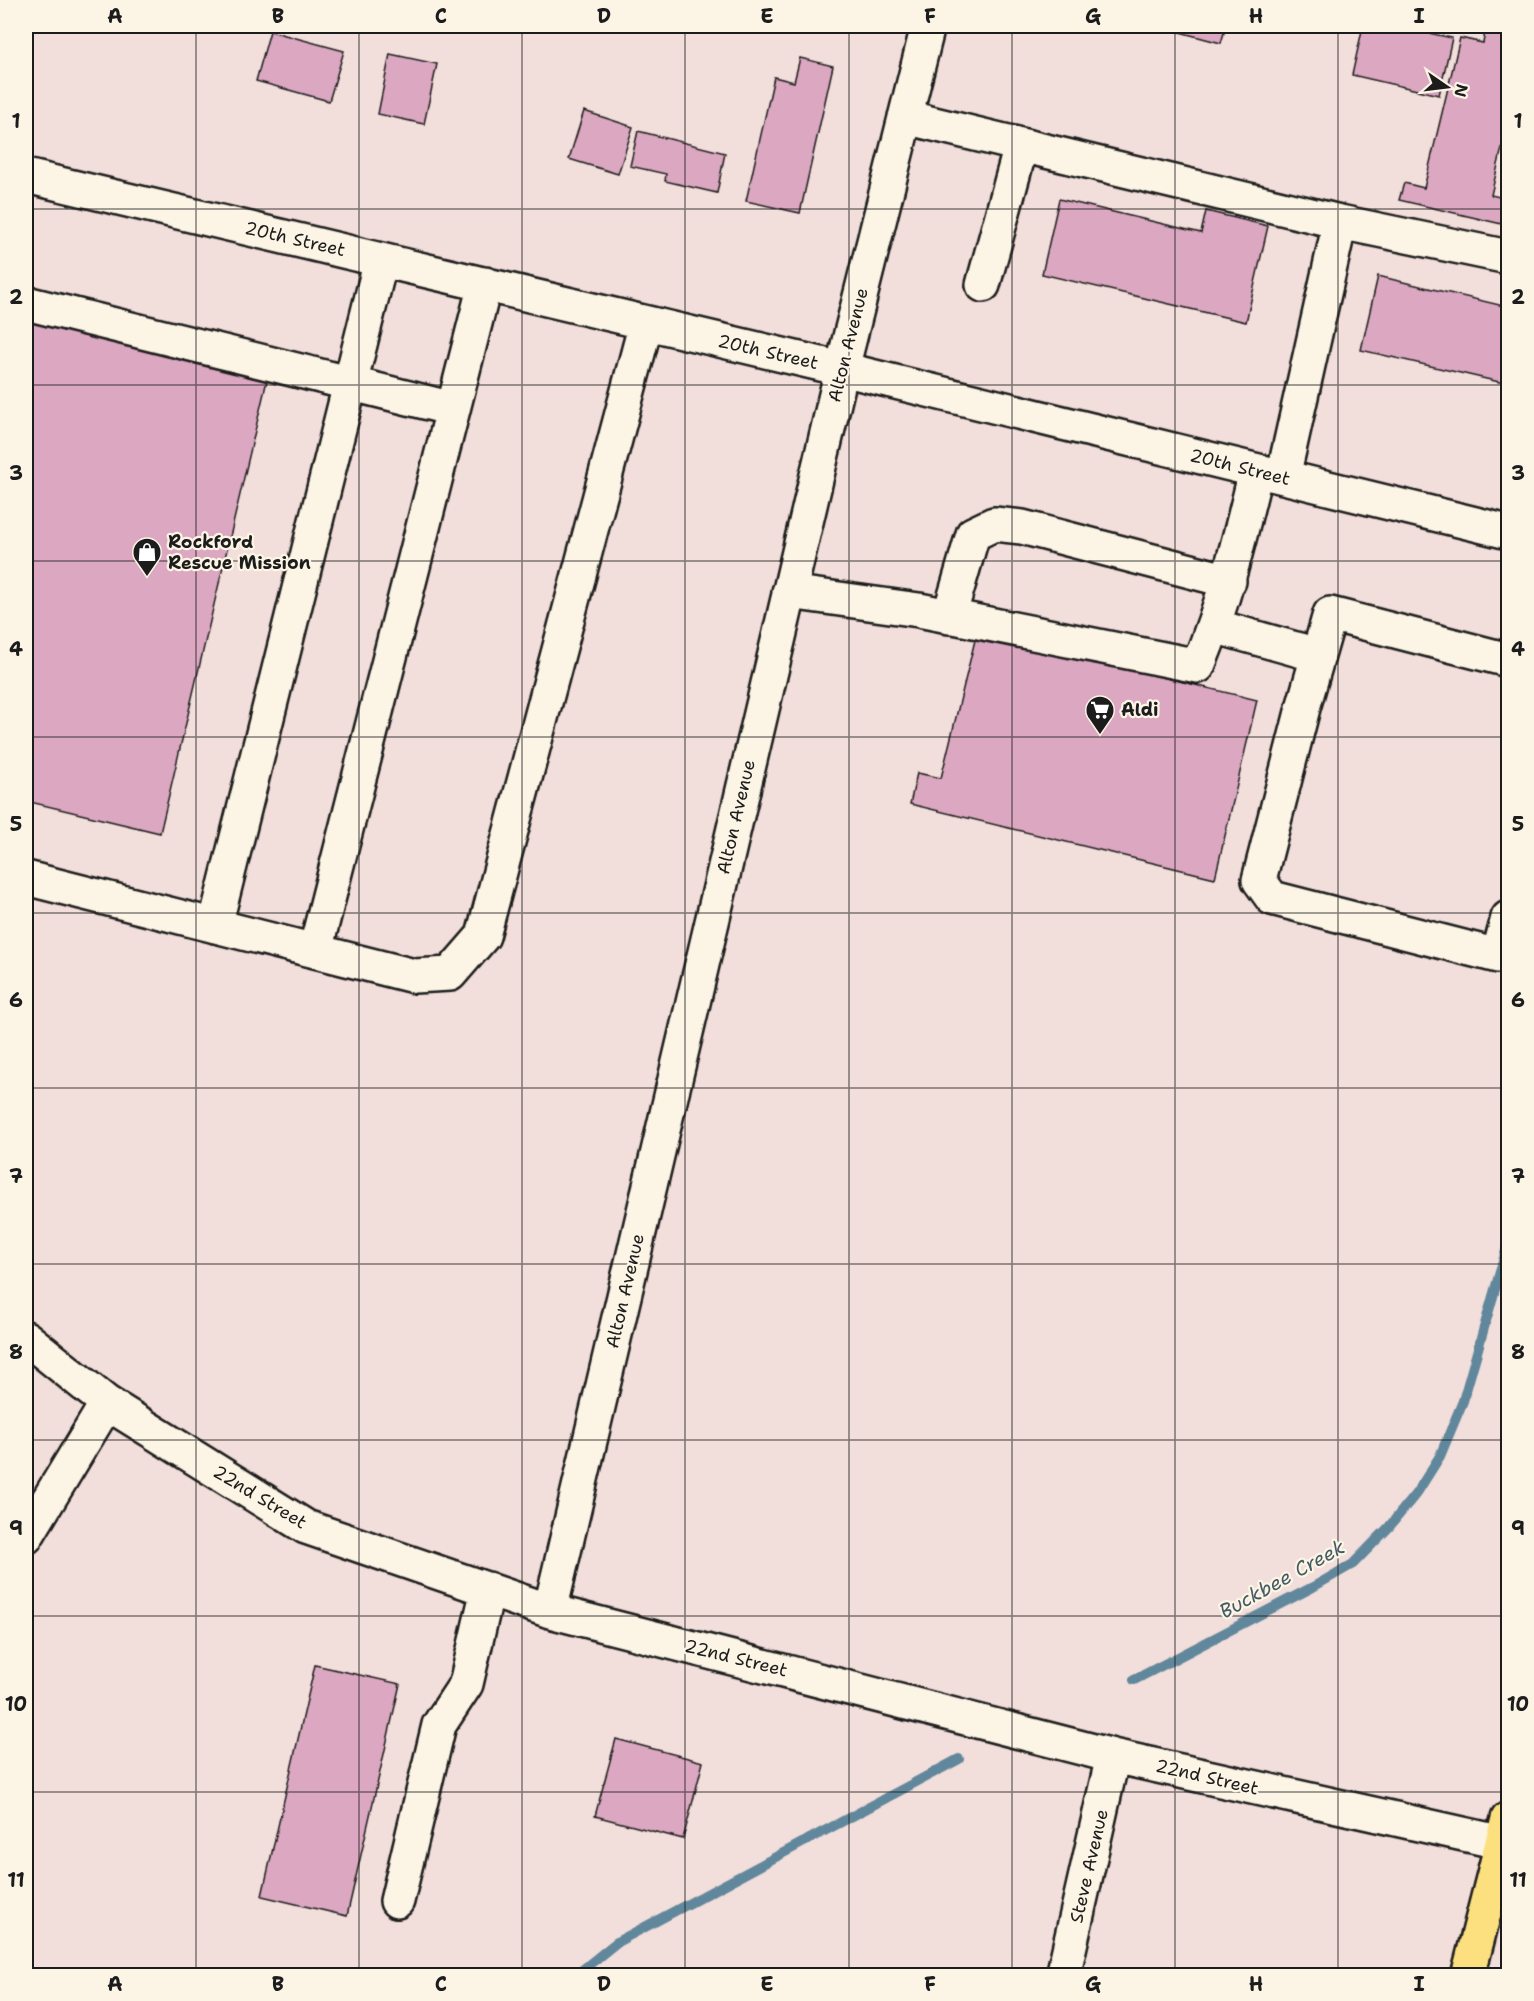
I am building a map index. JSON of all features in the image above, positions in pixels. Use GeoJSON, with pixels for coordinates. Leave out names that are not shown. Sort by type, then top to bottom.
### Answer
{"type":"FeatureCollection","features":[{"type":"Feature","properties":{"kind":"main road"},"geometry":{"type":"LineString","coordinates":[[1468,1976],[1507,1838]]}},
{"type":"Feature","properties":{"kind":"street","name":"Alton Avenue"},"geometry":{"type":"LineString","coordinates":[[550,1611],[842,369],[928,26]]}},
{"type":"Feature","properties":{"kind":"street"},"geometry":{"type":"LineString","coordinates":[[905,117],[1340,222],[1509,257]]}},
{"type":"Feature","properties":{"kind":"street"},"geometry":{"type":"LineString","coordinates":[[984,285],[1021,146]]}},
{"type":"Feature","properties":{"kind":"street","name":"20th Street"},"geometry":{"type":"LineString","coordinates":[[26,176],[842,369],[1509,532]]}},
{"type":"Feature","properties":{"kind":"street"},"geometry":{"type":"LineString","coordinates":[[789,592],[919,610],[1198,666],[1269,474],[1340,222]]}},
{"type":"Feature","properties":{"kind":"street"},"geometry":{"type":"LineString","coordinates":[[215,926],[381,260]]}},
{"type":"Feature","properties":{"kind":"street"},"geometry":{"type":"LineString","coordinates":[[315,951],[485,284]]}},
{"type":"Feature","properties":{"kind":"street"},"geometry":{"type":"LineString","coordinates":[[26,303],[453,409]]}},
{"type":"Feature","properties":{"kind":"street"},"geometry":{"type":"LineString","coordinates":[[26,879],[414,976],[450,974],[483,936],[646,323]]}},
{"type":"Feature","properties":{"kind":"street"},"geometry":{"type":"LineString","coordinates":[[950,617],[973,534],[994,524],[1022,527],[1229,581]]}},
{"type":"Feature","properties":{"kind":"street"},"geometry":{"type":"LineString","coordinates":[[1509,660],[1330,614],[1317,655],[1259,880],[1272,898],[1498,956],[1509,918]]}},
{"type":"Feature","properties":{"kind":"street"},"geometry":{"type":"LineString","coordinates":[[1214,626],[1317,655]]}},
{"type":"Feature","properties":{"kind":"street","name":"22nd Street"},"geometry":{"type":"LineString","coordinates":[[26,1338],[107,1402],[306,1527],[550,1611],[1113,1756],[1507,1838]]}},
{"type":"Feature","properties":{"kind":"street"},"geometry":{"type":"LineString","coordinates":[[26,1538],[107,1402]]}},
{"type":"Feature","properties":{"kind":"street"},"geometry":{"type":"LineString","coordinates":[[397,1901],[439,1725],[466,1684],[488,1589]]}},
{"type":"Feature","properties":{"kind":"street","name":"Steve Avenue"},"geometry":{"type":"LineString","coordinates":[[1063,1976],[1113,1756]]}},
{"type":"Feature","properties":{"kind":"building"},"geometry":{"type":"Polygon","coordinates":[[[1173,26],[1226,26],[1221,43],[1172,30],[1173,26]]]}},
{"type":"Feature","properties":{"kind":"building"},"geometry":{"type":"Polygon","coordinates":[[[1363,26],[1396,26],[1452,38],[1439,95],[1352,75],[1363,26]]]}},
{"type":"Feature","properties":{"kind":"building"},"geometry":{"type":"Polygon","coordinates":[[[1486,27],[1506,32],[1503,47],[1508,48],[1508,122],[1491,195],[1508,199],[1506,225],[1399,200],[1404,183],[1424,188],[1460,38],[1483,43],[1486,27]]]}},
{"type":"Feature","properties":{"kind":"building"},"geometry":{"type":"Polygon","coordinates":[[[270,31],[344,51],[329,101],[256,81],[270,31]]]}},
{"type":"Feature","properties":{"kind":"building"},"geometry":{"type":"Polygon","coordinates":[[[390,54],[437,64],[424,124],[378,114],[390,54]]]}},
{"type":"Feature","properties":{"kind":"building"},"geometry":{"type":"Polygon","coordinates":[[[800,58],[833,66],[800,213],[746,201],[774,77],[794,82],[800,58]]]}},
{"type":"Feature","properties":{"kind":"building"},"geometry":{"type":"Polygon","coordinates":[[[584,111],[633,127],[618,174],[569,159],[584,111]]]}},
{"type":"Feature","properties":{"kind":"building"},"geometry":{"type":"Polygon","coordinates":[[[638,131],[725,153],[717,193],[665,181],[666,174],[630,166],[638,131]]]}},
{"type":"Feature","properties":{"kind":"building"},"geometry":{"type":"Polygon","coordinates":[[[1059,199],[1201,233],[1206,211],[1268,226],[1246,322],[1042,274],[1059,199]]]}},
{"type":"Feature","properties":{"kind":"building"},"geometry":{"type":"Polygon","coordinates":[[[1378,276],[1508,307],[1508,384],[1361,350],[1378,276]]]}},
{"type":"Feature","properties":{"kind":"building"},"geometry":{"type":"Polygon","coordinates":[[[26,319],[268,376],[160,833],[26,801],[26,319]]]}},
{"type":"Feature","properties":{"kind":"building","name":"Aldi"},"geometry":{"type":"Polygon","coordinates":[[[977,632],[1257,700],[1215,878],[910,804],[917,773],[941,778],[977,632]]]}},
{"type":"Feature","properties":{"kind":"building"},"geometry":{"type":"Polygon","coordinates":[[[315,1665],[400,1684],[347,1916],[262,1896],[315,1665]]]}},
{"type":"Feature","properties":{"kind":"building"},"geometry":{"type":"Polygon","coordinates":[[[616,1739],[703,1762],[683,1839],[595,1816],[616,1739]]]}},
{"type":"Feature","properties":{"kind":"waterway","name":"Buckbee Creek"},"geometry":{"type":"LineString","coordinates":[[1134,1680],[1353,1564],[1389,1527],[1418,1491],[1440,1456],[1463,1401],[1508,1244]]}},
{"type":"Feature","properties":{"kind":"waterway"},"geometry":{"type":"LineString","coordinates":[[575,1976],[617,1942],[959,1759]]}},
{"type":"Feature","properties":{"kind":"place","name":"Rockford Rescue Mission"},"geometry":{"type":"Point","coordinates":[147,578]}},
{"type":"Feature","properties":{"kind":"place","name":"Aldi"},"geometry":{"type":"Point","coordinates":[1100,736]}}]}
